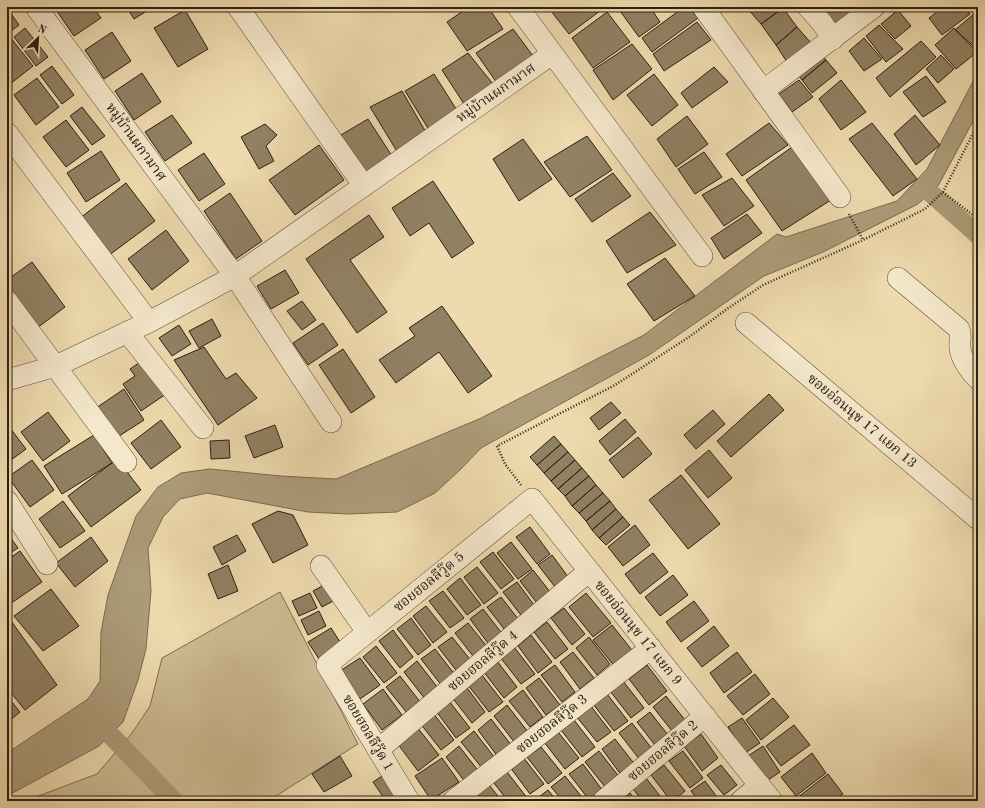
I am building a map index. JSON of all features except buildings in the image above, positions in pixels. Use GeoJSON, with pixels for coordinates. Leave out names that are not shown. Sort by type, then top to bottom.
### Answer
{"type":"FeatureCollection","features":[{"type":"Feature","properties":{"kind":"street","name":"หมู่บ้านผกามาศ"},"geometry":{"type":"LineString","coordinates":[[36,7],[235,276]]}},
{"type":"Feature","properties":{"kind":"street"},"geometry":{"type":"LineString","coordinates":[[238,7],[364,186]]}},
{"type":"Feature","properties":{"kind":"street"},"geometry":{"type":"LineString","coordinates":[[518,7],[702,256]]}},
{"type":"Feature","properties":{"kind":"street"},"geometry":{"type":"LineString","coordinates":[[703,7],[840,197]]}},
{"type":"Feature","properties":{"kind":"street"},"geometry":{"type":"LineString","coordinates":[[808,7],[822,23],[832,39]]}},
{"type":"Feature","properties":{"kind":"street"},"geometry":{"type":"LineString","coordinates":[[764,91],[874,7]]}},
{"type":"Feature","properties":{"kind":"street","name":"หมู่บ้านผกามาศ"},"geometry":{"type":"LineString","coordinates":[[7,380],[56,366],[149,322],[235,276],[552,54]]}},
{"type":"Feature","properties":{"kind":"street"},"geometry":{"type":"LineString","coordinates":[[7,133],[149,322]]}},
{"type":"Feature","properties":{"kind":"street"},"geometry":{"type":"LineString","coordinates":[[235,276],[331,422]]}},
{"type":"Feature","properties":{"kind":"street"},"geometry":{"type":"LineString","coordinates":[[898,278],[959,329],[961,334],[961,354],[978,379]]}},
{"type":"Feature","properties":{"kind":"street"},"geometry":{"type":"LineString","coordinates":[[7,301],[126,462]]}},
{"type":"Feature","properties":{"kind":"street","name":"ซอยอ่อนนุช 17 แยก 13"},"geometry":{"type":"LineString","coordinates":[[746,323],[978,519]]}},
{"type":"Feature","properties":{"kind":"street"},"geometry":{"type":"LineString","coordinates":[[127,332],[203,428]]}},
{"type":"Feature","properties":{"kind":"street","name":"ซอยอ่อนนุช 17 แยก 9"},"geometry":{"type":"LineString","coordinates":[[532,499],[766,793]]}},
{"type":"Feature","properties":{"kind":"street","name":"ซอยฮอลลีวู๊ด 5"},"geometry":{"type":"LineString","coordinates":[[327,664],[532,499]]}},
{"type":"Feature","properties":{"kind":"street"},"geometry":{"type":"LineString","coordinates":[[7,501],[47,564]]}},
{"type":"Feature","properties":{"kind":"street"},"geometry":{"type":"LineString","coordinates":[[321,566],[367,632]]}},
{"type":"Feature","properties":{"kind":"street","name":"ซอยฮอลลีวู๊ด 4"},"geometry":{"type":"LineString","coordinates":[[378,750],[589,571]]}},
{"type":"Feature","properties":{"kind":"street","name":"ซอยฮอลลีวู๊ด 3"},"geometry":{"type":"LineString","coordinates":[[453,801],[651,648]]}},
{"type":"Feature","properties":{"kind":"street","name":"ซอยฮอลลีวู๊ด 1"},"geometry":{"type":"LineString","coordinates":[[327,664],[409,801]]}},
{"type":"Feature","properties":{"kind":"street","name":"ซอยฮอลลีวู๊ด 2"},"geometry":{"type":"LineString","coordinates":[[603,801],[705,716]]}},
{"type":"Feature","properties":{"kind":"street"},"geometry":{"type":"LineString","coordinates":[[741,801],[766,793]]}},
{"type":"Feature","properties":{"kind":"path"},"geometry":{"type":"LineString","coordinates":[[943,192],[978,219]]}},
{"type":"Feature","properties":{"kind":"path"},"geometry":{"type":"LineString","coordinates":[[840,197],[863,240]]}},
{"type":"Feature","properties":{"kind":"path"},"geometry":{"type":"LineString","coordinates":[[505,464],[532,499]]}},
{"type":"Feature","properties":{"kind":"shaded area"},"geometry":{"type":"Polygon","coordinates":[[[978,72],[978,112],[938,186],[918,204],[823,252],[764,276],[649,355],[481,448],[435,493],[397,512],[348,514],[308,512],[207,493],[180,499],[163,517],[148,548],[151,591],[146,649],[138,680],[123,722],[99,746],[7,796],[7,753],[88,699],[100,681],[101,632],[108,595],[136,516],[158,487],[181,473],[210,469],[281,476],[336,479],[479,419],[644,335],[777,234],[786,237],[897,201],[927,169],[978,72]]]}},
{"type":"Feature","properties":{"kind":"shaded area"},"geometry":{"type":"Polygon","coordinates":[[[280,592],[358,744],[268,801],[25,801],[97,774],[132,733],[150,706],[162,658],[280,592]]]}},
{"type":"Feature","properties":{"kind":"waterway"},"geometry":{"type":"LineString","coordinates":[[925,188],[978,235]]}},
{"type":"Feature","properties":{"kind":"waterway"},"geometry":{"type":"LineString","coordinates":[[96,720],[174,801]]}}]}
